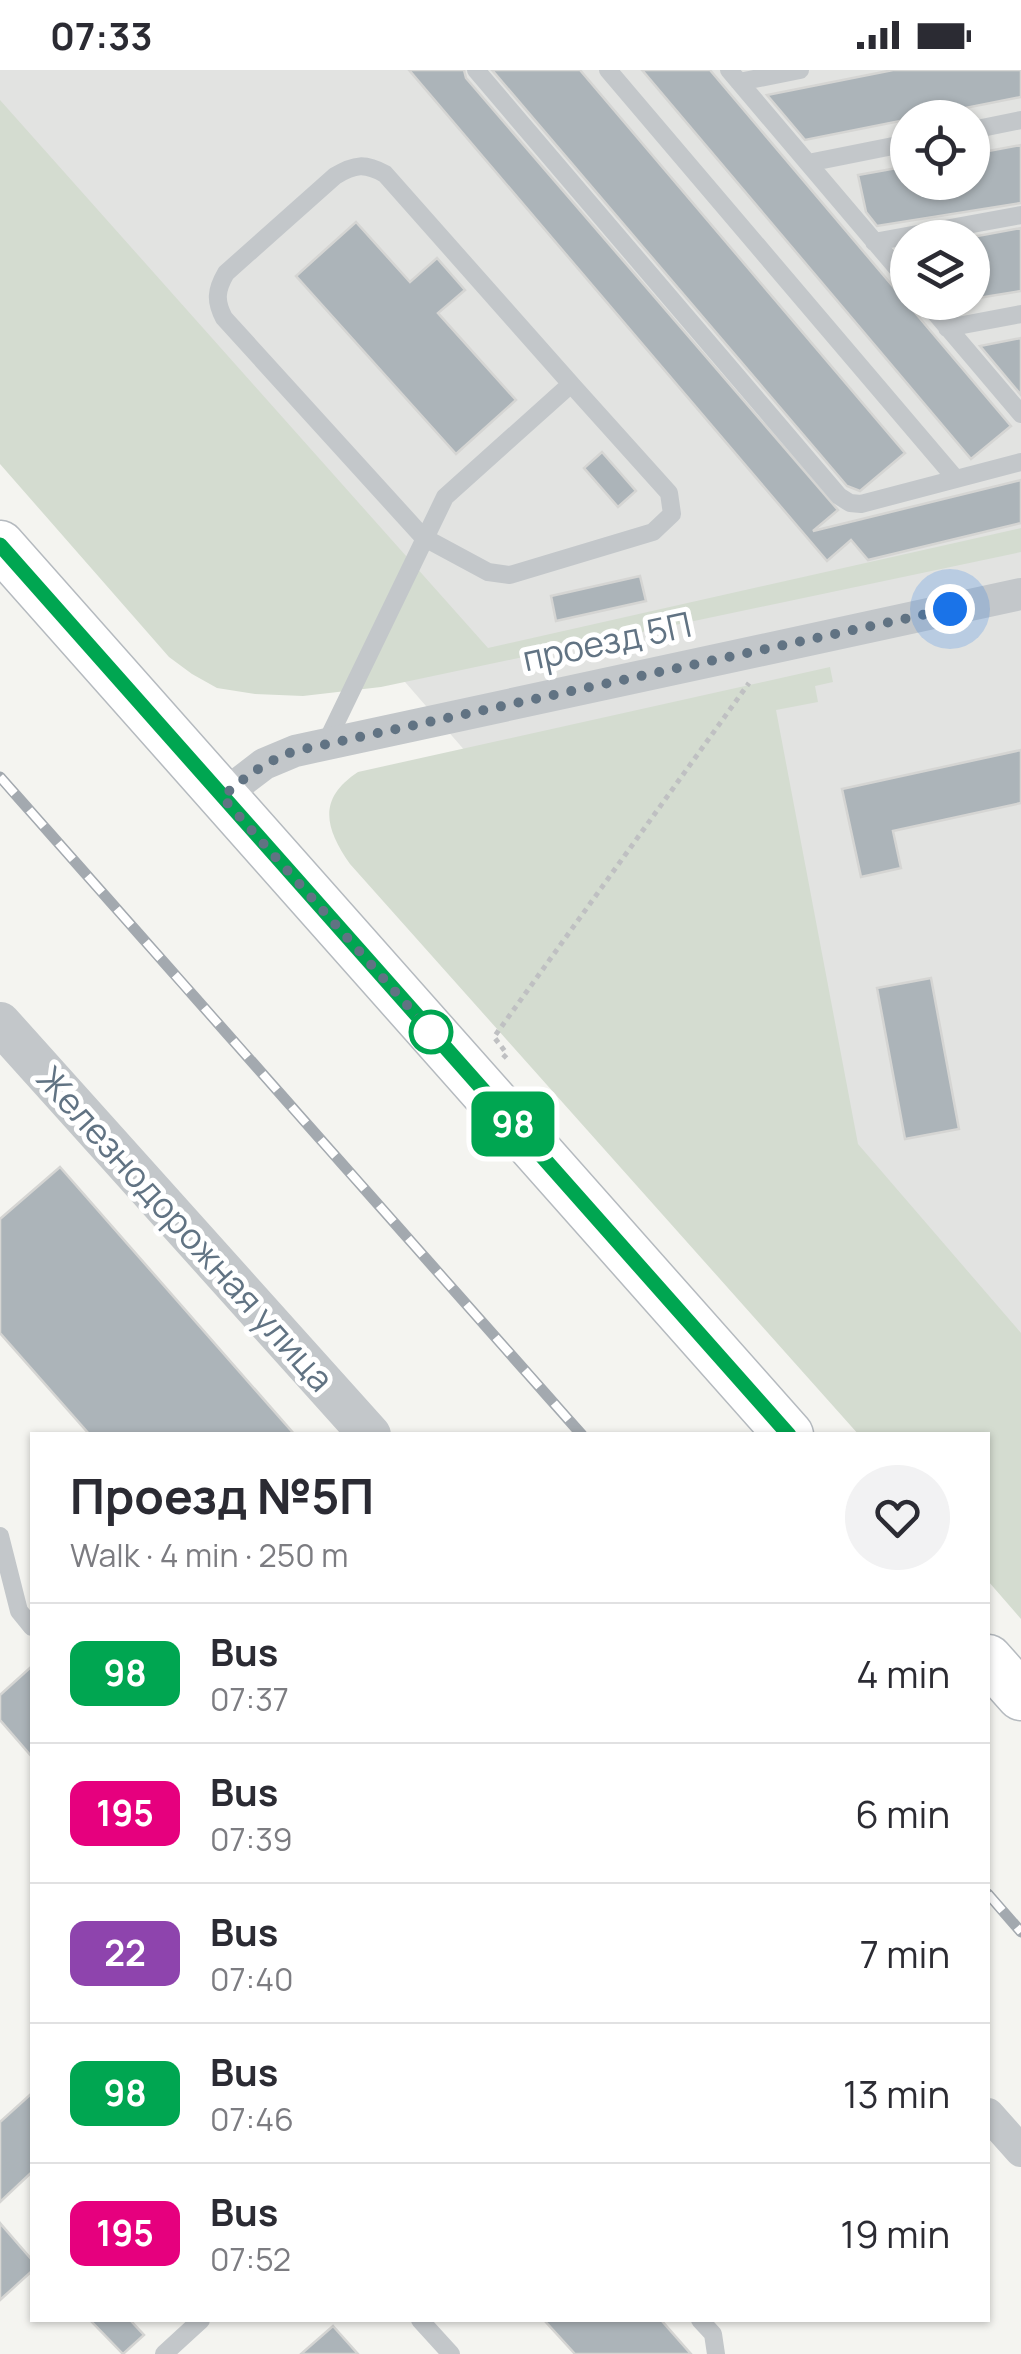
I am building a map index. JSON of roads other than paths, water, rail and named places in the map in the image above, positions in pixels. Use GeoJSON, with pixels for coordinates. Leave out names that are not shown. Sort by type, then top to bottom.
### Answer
{"type":"FeatureCollection","features":[{"type":"Feature","properties":{"kind":"main road"},"geometry":{"type":"LineString","coordinates":[[0,545],[786,1432]]}},
{"type":"Feature","properties":{"kind":"main road"},"geometry":{"type":"LineString","coordinates":[[990,1660],[1021,1696]]}},
{"type":"Feature","properties":{"kind":"street","name":"проезд 5П"},"geometry":{"type":"LineString","coordinates":[[222,797],[264,764],[295,751],[1021,594]]}},
{"type":"Feature","properties":{"kind":"street","name":"Железнодорожная улица"},"geometry":{"type":"LineString","coordinates":[[0,1023],[367,1432]]}},
{"type":"Feature","properties":{"kind":"street"},"geometry":{"type":"LineString","coordinates":[[990,2116],[1021,2151]]}},
{"type":"Feature","properties":{"kind":"lane"},"geometry":{"type":"LineString","coordinates":[[476,70],[839,496],[861,504],[1021,462]]}},
{"type":"Feature","properties":{"kind":"lane"},"geometry":{"type":"LineString","coordinates":[[608,70],[956,479]]}},
{"type":"Feature","properties":{"kind":"lane"},"geometry":{"type":"LineString","coordinates":[[734,76],[800,70]]}},
{"type":"Feature","properties":{"kind":"lane"},"geometry":{"type":"LineString","coordinates":[[734,76],[890,260]]}},
{"type":"Feature","properties":{"kind":"lane"},"geometry":{"type":"LineString","coordinates":[[990,126],[1021,120]]}},
{"type":"Feature","properties":{"kind":"lane"},"geometry":{"type":"LineString","coordinates":[[808,163],[890,147]]}},
{"type":"Feature","properties":{"kind":"lane"},"geometry":{"type":"LineString","coordinates":[[367,164],[385,174],[571,384],[669,493],[672,514],[653,532],[510,575],[488,572],[424,537],[224,318],[217,303],[218,286],[226,274],[335,176],[352,166],[367,164]]}},
{"type":"Feature","properties":{"kind":"lane"},"geometry":{"type":"LineString","coordinates":[[874,242],[1021,215]]}},
{"type":"Feature","properties":{"kind":"lane"},"geometry":{"type":"LineString","coordinates":[[947,328],[1021,314]]}},
{"type":"Feature","properties":{"kind":"lane"},"geometry":{"type":"LineString","coordinates":[[941,320],[1021,414]]}},
{"type":"Feature","properties":{"kind":"lane"},"geometry":{"type":"LineString","coordinates":[[326,744],[445,498],[571,384]]}},
{"type":"Feature","properties":{"kind":"lane"},"geometry":{"type":"LineString","coordinates":[[0,1536],[19,1611],[30,1625]]}},
{"type":"Feature","properties":{"kind":"lane"},"geometry":{"type":"LineString","coordinates":[[164,2354],[199,2322]]}},
{"type":"Feature","properties":{"kind":"lane"},"geometry":{"type":"LineString","coordinates":[[422,2322],[450,2354]]}},
{"type":"Feature","properties":{"kind":"lane"},"geometry":{"type":"LineString","coordinates":[[702,2322],[713,2334],[716,2354]]}},
{"type":"Feature","properties":{"kind":"railway"},"geometry":{"type":"LineString","coordinates":[[0,777],[579,1432]]}},
{"type":"Feature","properties":{"kind":"railway"},"geometry":{"type":"LineString","coordinates":[[990,1896],[1021,1932]]}}]}
